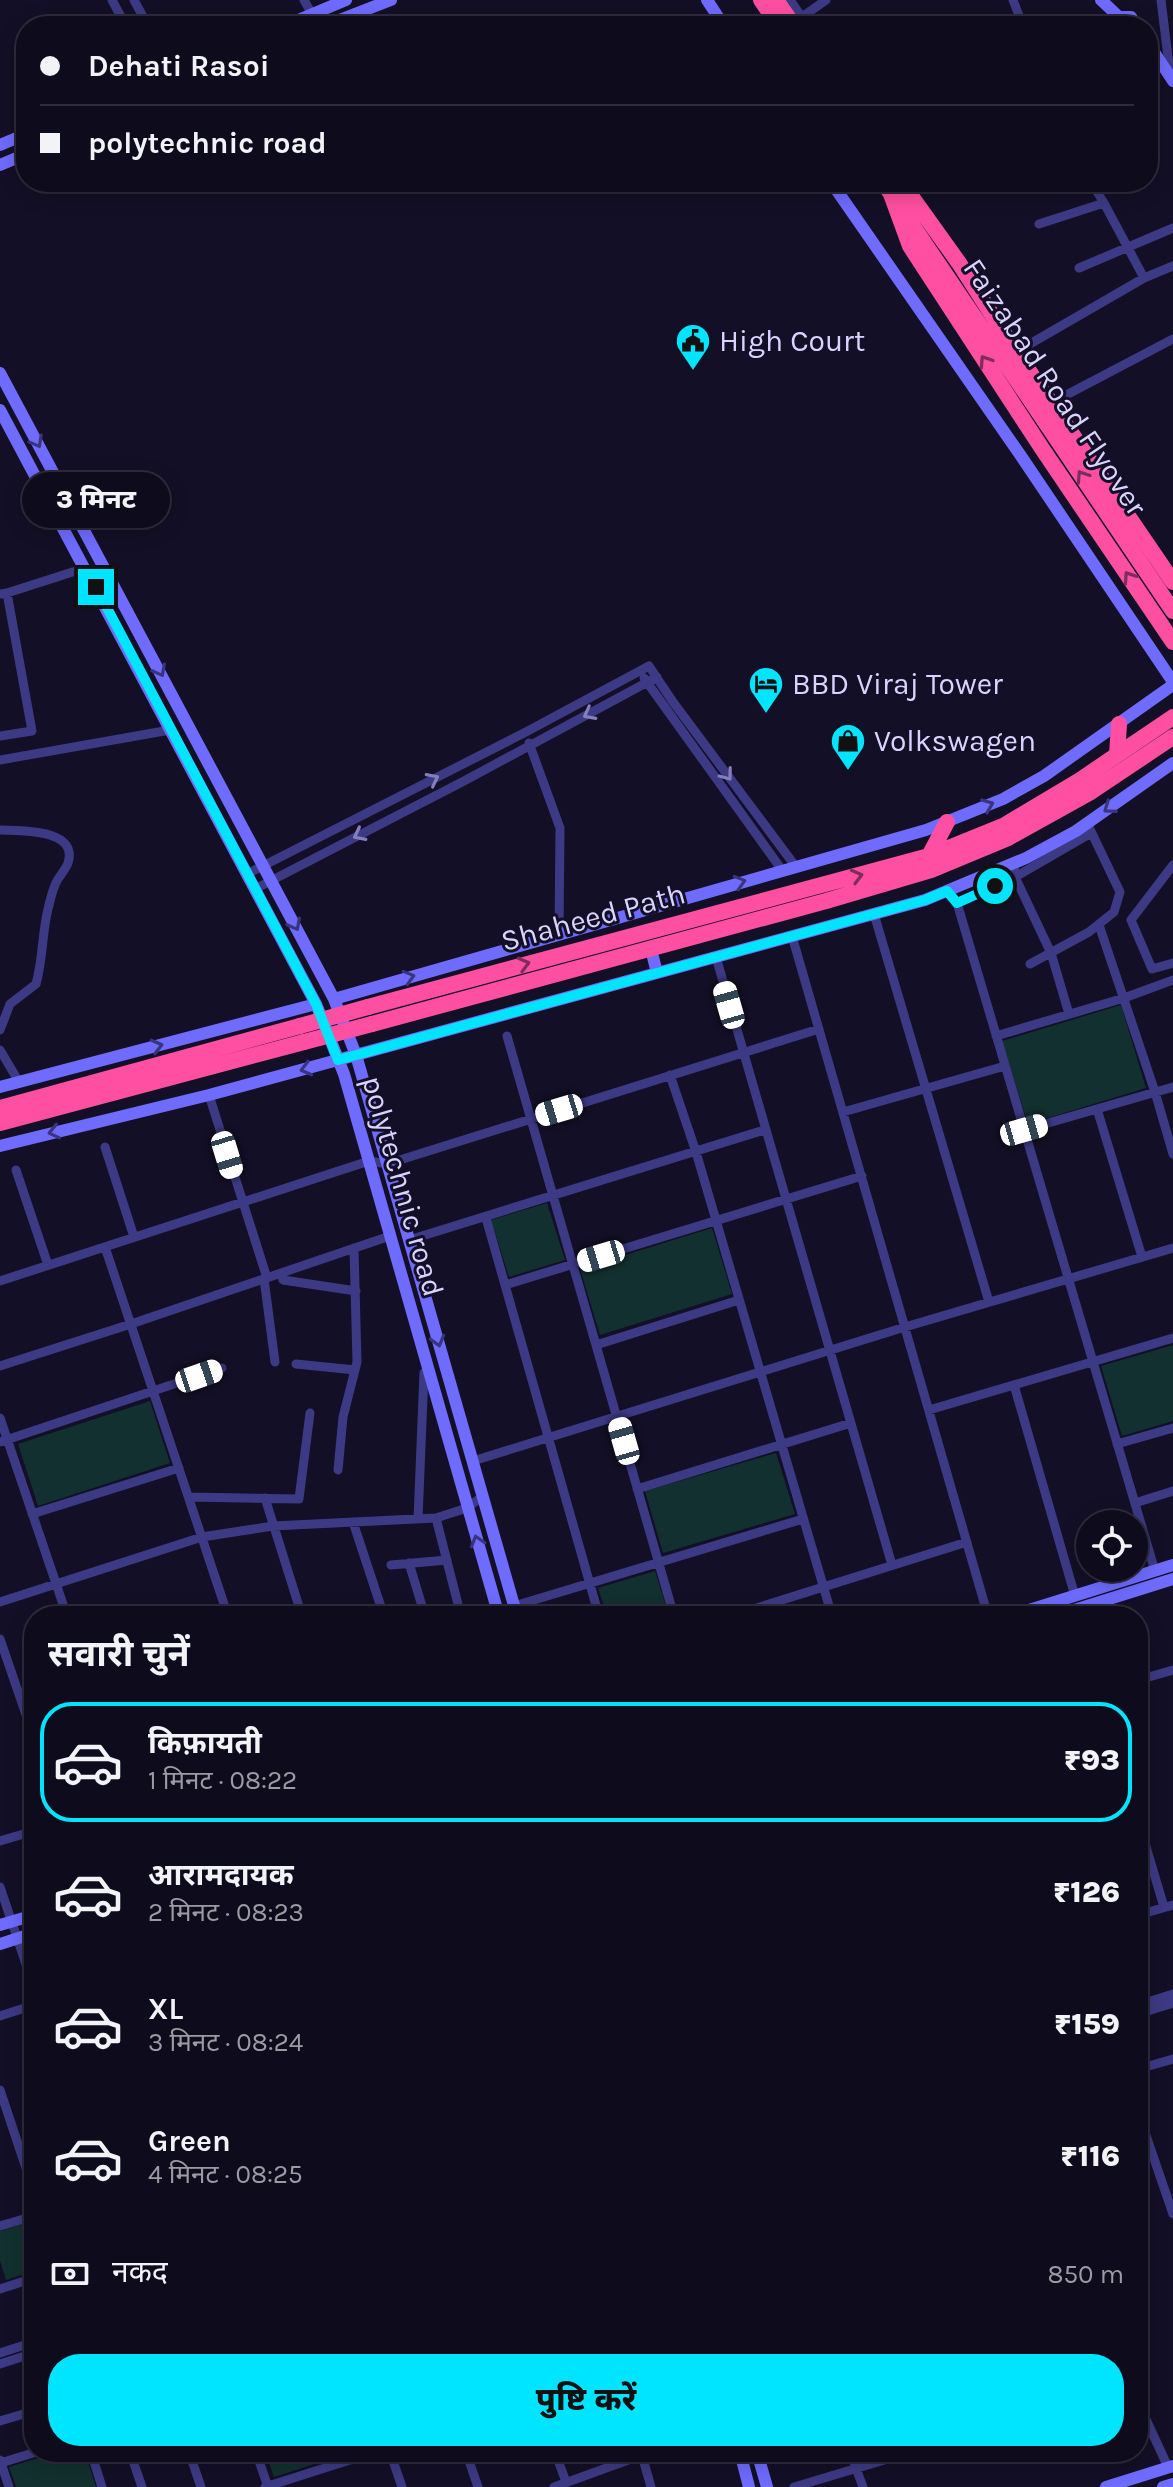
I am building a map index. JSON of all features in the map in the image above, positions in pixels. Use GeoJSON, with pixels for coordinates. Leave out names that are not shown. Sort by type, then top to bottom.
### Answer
{"type":"FeatureCollection","features":[{"type":"Feature","properties":{"kind":"highway"},"geometry":{"type":"LineString","coordinates":[[761,0],[784,16]]}},
{"type":"Feature","properties":{"kind":"highway"},"geometry":{"type":"LineString","coordinates":[[894,192],[910,246],[1173,642]]}},
{"type":"Feature","properties":{"kind":"highway","name":"Faizabad Road Flyover"},"geometry":{"type":"LineString","coordinates":[[895,192],[913,227],[1173,611]]}},
{"type":"Feature","properties":{"kind":"highway"},"geometry":{"type":"LineString","coordinates":[[897,192],[959,263],[1173,582]]}},
{"type":"Feature","properties":{"kind":"highway","name":"Shaheed Path"},"geometry":{"type":"LineString","coordinates":[[0,1123],[302,1034],[368,1007],[929,856],[1003,826],[1173,717]]}},
{"type":"Feature","properties":{"kind":"highway"},"geometry":{"type":"LineString","coordinates":[[1117,755],[1119,724]]}},
{"type":"Feature","properties":{"kind":"highway","name":"Shaheed Path"},"geometry":{"type":"LineString","coordinates":[[0,1108],[302,1034],[372,1024],[931,870],[1008,838],[1089,793],[1173,737]]}},
{"type":"Feature","properties":{"kind":"highway"},"geometry":{"type":"LineString","coordinates":[[929,856],[947,822]]}},
{"type":"Feature","properties":{"kind":"street"},"geometry":{"type":"LineString","coordinates":[[319,16],[346,0]]}},
{"type":"Feature","properties":{"kind":"street"},"geometry":{"type":"LineString","coordinates":[[350,16],[391,0]]}},
{"type":"Feature","properties":{"kind":"street"},"geometry":{"type":"LineString","coordinates":[[805,16],[826,0]]}},
{"type":"Feature","properties":{"kind":"street"},"geometry":{"type":"LineString","coordinates":[[1101,0],[1118,16]]}},
{"type":"Feature","properties":{"kind":"street"},"geometry":{"type":"LineString","coordinates":[[1161,0],[1170,30],[1172,76]]}},
{"type":"Feature","properties":{"kind":"street"},"geometry":{"type":"LineString","coordinates":[[1158,57],[1172,76]]}},
{"type":"Feature","properties":{"kind":"street"},"geometry":{"type":"LineString","coordinates":[[334,999],[559,934],[641,917],[782,870],[926,830],[1003,799],[1044,776],[1173,684],[1023,459],[838,192]]}},
{"type":"Feature","properties":{"kind":"street"},"geometry":{"type":"LineString","coordinates":[[1097,192],[1144,278]]}},
{"type":"Feature","properties":{"kind":"street"},"geometry":{"type":"LineString","coordinates":[[1039,224],[1104,203]]}},
{"type":"Feature","properties":{"kind":"street"},"geometry":{"type":"LineString","coordinates":[[1079,268],[1173,228]]}},
{"type":"Feature","properties":{"kind":"street"},"geometry":{"type":"LineString","coordinates":[[1016,352],[1144,278],[1172,269]]}},
{"type":"Feature","properties":{"kind":"street"},"geometry":{"type":"LineString","coordinates":[[1051,403],[1173,339]]}},
{"type":"Feature","properties":{"kind":"street"},"geometry":{"type":"LineString","coordinates":[[0,373],[334,999],[356,1055],[515,1606]]}},
{"type":"Feature","properties":{"kind":"street","name":"polytechnic road"},"geometry":{"type":"LineString","coordinates":[[0,410],[316,1004],[338,1060],[369,1161],[496,1606]]}},
{"type":"Feature","properties":{"kind":"street"},"geometry":{"type":"LineString","coordinates":[[0,736],[32,731],[4,593],[85,568]]}},
{"type":"Feature","properties":{"kind":"street"},"geometry":{"type":"LineString","coordinates":[[247,874],[649,666],[652,680],[782,870]]}},
{"type":"Feature","properties":{"kind":"street"},"geometry":{"type":"LineString","coordinates":[[255,889],[652,680]]}},
{"type":"Feature","properties":{"kind":"street"},"geometry":{"type":"LineString","coordinates":[[652,680],[796,867]]}},
{"type":"Feature","properties":{"kind":"street"},"geometry":{"type":"LineString","coordinates":[[0,760],[170,730]]}},
{"type":"Feature","properties":{"kind":"street"},"geometry":{"type":"LineString","coordinates":[[524,733],[560,828],[559,934]]}},
{"type":"Feature","properties":{"kind":"street"},"geometry":{"type":"LineString","coordinates":[[185,757],[201,748]]}},
{"type":"Feature","properties":{"kind":"street"},"geometry":{"type":"LineString","coordinates":[[957,903],[1089,828],[1173,763]]}},
{"type":"Feature","properties":{"kind":"street"},"geometry":{"type":"LineString","coordinates":[[1030,964],[1089,932],[1114,912],[1120,892],[1089,828]]}},
{"type":"Feature","properties":{"kind":"street"},"geometry":{"type":"LineString","coordinates":[[0,830],[46,832],[66,846],[69,854],[68,864],[55,885],[47,913],[36,984],[10,1004],[0,1030]]}},
{"type":"Feature","properties":{"kind":"street"},"geometry":{"type":"LineString","coordinates":[[1173,865],[1131,920],[1152,969],[1173,963]]}},
{"type":"Feature","properties":{"kind":"street"},"geometry":{"type":"LineString","coordinates":[[0,1146],[338,1060],[925,900],[986,875],[1014,870]]}},
{"type":"Feature","properties":{"kind":"street"},"geometry":{"type":"LineString","coordinates":[[1014,870],[1051,953],[1069,1014]]}},
{"type":"Feature","properties":{"kind":"street"},"geometry":{"type":"LineString","coordinates":[[976,894],[986,875]]}},
{"type":"Feature","properties":{"kind":"street"},"geometry":{"type":"LineString","coordinates":[[947,891],[957,903],[1155,1571]]}},
{"type":"Feature","properties":{"kind":"street"},"geometry":{"type":"LineString","coordinates":[[874,914],[989,1302]]}},
{"type":"Feature","properties":{"kind":"street"},"geometry":{"type":"LineString","coordinates":[[1099,925],[1173,1154]]}},
{"type":"Feature","properties":{"kind":"street"},"geometry":{"type":"LineString","coordinates":[[792,936],[985,1606]]}},
{"type":"Feature","properties":{"kind":"street"},"geometry":{"type":"LineString","coordinates":[[653,957],[657,973]]}},
{"type":"Feature","properties":{"kind":"street"},"geometry":{"type":"LineString","coordinates":[[716,957],[892,1565]]}},
{"type":"Feature","properties":{"kind":"street"},"geometry":{"type":"LineString","coordinates":[[996,1036],[1173,980]]}},
{"type":"Feature","properties":{"kind":"street"},"geometry":{"type":"LineString","coordinates":[[0,1087],[126,1059],[316,1004]]}},
{"type":"Feature","properties":{"kind":"street"},"geometry":{"type":"LineString","coordinates":[[0,1281],[369,1161],[387,1164],[819,1029]]}},
{"type":"Feature","properties":{"kind":"street"},"geometry":{"type":"LineString","coordinates":[[507,1036],[671,1606]]}},
{"type":"Feature","properties":{"kind":"street"},"geometry":{"type":"LineString","coordinates":[[0,1050],[19,1082]]}},
{"type":"Feature","properties":{"kind":"street"},"geometry":{"type":"LineString","coordinates":[[843,1112],[1005,1066]]}},
{"type":"Feature","properties":{"kind":"street"},"geometry":{"type":"LineString","coordinates":[[670,1075],[696,1152],[829,1606]]}},
{"type":"Feature","properties":{"kind":"street"},"geometry":{"type":"LineString","coordinates":[[1024,1130],[1173,1087]]}},
{"type":"Feature","properties":{"kind":"street"},"geometry":{"type":"LineString","coordinates":[[136,1095],[140,1112]]}},
{"type":"Feature","properties":{"kind":"street"},"geometry":{"type":"LineString","coordinates":[[209,1095],[266,1278],[275,1362]]}},
{"type":"Feature","properties":{"kind":"street"},"geometry":{"type":"LineString","coordinates":[[1097,1109],[1142,1257]]}},
{"type":"Feature","properties":{"kind":"street"},"geometry":{"type":"LineString","coordinates":[[409,1240],[764,1130]]}},
{"type":"Feature","properties":{"kind":"street"},"geometry":{"type":"LineString","coordinates":[[105,1147],[134,1237]]}},
{"type":"Feature","properties":{"kind":"street"},"geometry":{"type":"LineString","coordinates":[[16,1170],[48,1265]]}},
{"type":"Feature","properties":{"kind":"street"},"geometry":{"type":"LineString","coordinates":[[505,1285],[862,1176]]}},
{"type":"Feature","properties":{"kind":"street"},"geometry":{"type":"LineString","coordinates":[[486,1218],[596,1606]]}},
{"type":"Feature","properties":{"kind":"street"},"geometry":{"type":"LineString","coordinates":[[0,1366],[390,1236]]}},
{"type":"Feature","properties":{"kind":"street"},"geometry":{"type":"LineString","coordinates":[[105,1247],[225,1606]]}},
{"type":"Feature","properties":{"kind":"street"},"geometry":{"type":"LineString","coordinates":[[338,1470],[343,1417],[357,1362],[354,1248]]}},
{"type":"Feature","properties":{"kind":"street"},"geometry":{"type":"LineString","coordinates":[[473,1461],[905,1327],[1173,1248]]}},
{"type":"Feature","properties":{"kind":"street"},"geometry":{"type":"LineString","coordinates":[[281,1273],[283,1280],[356,1291]]}},
{"type":"Feature","properties":{"kind":"street"},"geometry":{"type":"LineString","coordinates":[[596,1345],[739,1300]]}},
{"type":"Feature","properties":{"kind":"street"},"geometry":{"type":"LineString","coordinates":[[929,1410],[1173,1338]]}},
{"type":"Feature","properties":{"kind":"street"},"geometry":{"type":"LineString","coordinates":[[296,1364],[355,1370]]}},
{"type":"Feature","properties":{"kind":"street"},"geometry":{"type":"LineString","coordinates":[[4,1441],[222,1368]]}},
{"type":"Feature","properties":{"kind":"street"},"geometry":{"type":"LineString","coordinates":[[418,1519],[424,1373],[430,1372]]}},
{"type":"Feature","properties":{"kind":"street"},"geometry":{"type":"LineString","coordinates":[[1014,1385],[1075,1596]]}},
{"type":"Feature","properties":{"kind":"street"},"geometry":{"type":"LineString","coordinates":[[189,1497],[299,1499],[310,1413]]}},
{"type":"Feature","properties":{"kind":"street"},"geometry":{"type":"LineString","coordinates":[[0,1418],[4,1441],[64,1606]]}},
{"type":"Feature","properties":{"kind":"street"},"geometry":{"type":"LineString","coordinates":[[637,1489],[851,1423]]}},
{"type":"Feature","properties":{"kind":"street"},"geometry":{"type":"LineString","coordinates":[[1117,1444],[1173,1428]]}},
{"type":"Feature","properties":{"kind":"street"},"geometry":{"type":"LineString","coordinates":[[32,1514],[179,1468]]}},
{"type":"Feature","properties":{"kind":"street"},"geometry":{"type":"LineString","coordinates":[[1135,1503],[1173,1491]]}},
{"type":"Feature","properties":{"kind":"street"},"geometry":{"type":"LineString","coordinates":[[0,1602],[202,1537],[273,1526],[436,1518],[467,1508],[483,1496]]}},
{"type":"Feature","properties":{"kind":"street"},"geometry":{"type":"LineString","coordinates":[[265,1498],[299,1606]]}},
{"type":"Feature","properties":{"kind":"street"},"geometry":{"type":"LineString","coordinates":[[436,1518],[458,1606]]}},
{"type":"Feature","properties":{"kind":"street"},"geometry":{"type":"LineString","coordinates":[[529,1606],[590,1583],[803,1519]]}},
{"type":"Feature","properties":{"kind":"street"},"geometry":{"type":"LineString","coordinates":[[353,1522],[381,1606]]}},
{"type":"Feature","properties":{"kind":"street"},"geometry":{"type":"LineString","coordinates":[[763,1606],[967,1542]]}},
{"type":"Feature","properties":{"kind":"street"},"geometry":{"type":"LineString","coordinates":[[391,1565],[447,1560]]}},
{"type":"Feature","properties":{"kind":"street"},"geometry":{"type":"LineString","coordinates":[[409,1563],[422,1606]]}},
{"type":"Feature","properties":{"kind":"street"},"geometry":{"type":"LineString","coordinates":[[1042,1606],[1173,1565]]}},
{"type":"Feature","properties":{"kind":"street"},"geometry":{"type":"LineString","coordinates":[[1096,1606],[1173,1579]]}},
{"type":"Feature","properties":{"kind":"street"},"geometry":{"type":"LineString","coordinates":[[0,1639],[24,1709]]}},
{"type":"Feature","properties":{"kind":"street"},"geometry":{"type":"LineString","coordinates":[[1148,1677],[1173,1670]]}},
{"type":"Feature","properties":{"kind":"street"},"geometry":{"type":"LineString","coordinates":[[0,1841],[24,1834]]}},
{"type":"Feature","properties":{"kind":"street"},"geometry":{"type":"LineString","coordinates":[[1148,1848],[1169,1906],[1148,1912]]}},
{"type":"Feature","properties":{"kind":"street"},"geometry":{"type":"LineString","coordinates":[[0,1887],[6,1924],[17,1938],[24,1959]]}},
{"type":"Feature","properties":{"kind":"street"},"geometry":{"type":"LineString","coordinates":[[0,1944],[24,1936]]}},
{"type":"Feature","properties":{"kind":"street"},"geometry":{"type":"LineString","coordinates":[[1148,2004],[1172,2001]]}},
{"type":"Feature","properties":{"kind":"street"},"geometry":{"type":"LineString","coordinates":[[1148,2010],[1172,2001]]}},
{"type":"Feature","properties":{"kind":"street"},"geometry":{"type":"LineString","coordinates":[[0,2016],[24,2008]]}},
{"type":"Feature","properties":{"kind":"street"},"geometry":{"type":"LineString","coordinates":[[1148,2066],[1173,2059]]}},
{"type":"Feature","properties":{"kind":"street"},"geometry":{"type":"LineString","coordinates":[[0,2090],[24,2162]]}},
{"type":"Feature","properties":{"kind":"street"},"geometry":{"type":"LineString","coordinates":[[1148,2141],[1173,2214]]}},
{"type":"Feature","properties":{"kind":"street"},"geometry":{"type":"LineString","coordinates":[[0,2226],[24,2219]]}},
{"type":"Feature","properties":{"kind":"street"},"geometry":{"type":"LineString","coordinates":[[1,2285],[24,2280]]}},
{"type":"Feature","properties":{"kind":"street"},"geometry":{"type":"LineString","coordinates":[[0,2353],[24,2345]]}},
{"type":"Feature","properties":{"kind":"street"},"geometry":{"type":"LineString","coordinates":[[0,2364],[24,2356]]}},
{"type":"Feature","properties":{"kind":"street"},"geometry":{"type":"LineString","coordinates":[[0,2421],[24,2414]]}},
{"type":"Feature","properties":{"kind":"street"},"geometry":{"type":"LineString","coordinates":[[1106,2487],[1171,2467],[1148,2422]]}},
{"type":"Feature","properties":{"kind":"street"},"geometry":{"type":"LineString","coordinates":[[9,2487],[1,2461],[24,2455]]}},
{"type":"Feature","properties":{"kind":"street"},"geometry":{"type":"LineString","coordinates":[[94,2462],[102,2487]]}},
{"type":"Feature","properties":{"kind":"street"},"geometry":{"type":"LineString","coordinates":[[133,2462],[140,2486]]}},
{"type":"Feature","properties":{"kind":"street"},"geometry":{"type":"LineString","coordinates":[[192,2462],[201,2487]]}},
{"type":"Feature","properties":{"kind":"street"},"geometry":{"type":"LineString","coordinates":[[259,2462],[267,2487],[344,2462]]}},
{"type":"Feature","properties":{"kind":"street"},"geometry":{"type":"LineString","coordinates":[[393,2462],[402,2487]]}},
{"type":"Feature","properties":{"kind":"street"},"geometry":{"type":"LineString","coordinates":[[469,2462],[478,2487]]}},
{"type":"Feature","properties":{"kind":"street"},"geometry":{"type":"LineString","coordinates":[[559,2462],[566,2482]]}},
{"type":"Feature","properties":{"kind":"street"},"geometry":{"type":"LineString","coordinates":[[554,2487],[620,2462]]}},
{"type":"Feature","properties":{"kind":"street"},"geometry":{"type":"LineString","coordinates":[[643,2462],[651,2487]]}},
{"type":"Feature","properties":{"kind":"street"},"geometry":{"type":"LineString","coordinates":[[743,2462],[749,2487]]}},
{"type":"Feature","properties":{"kind":"street"},"geometry":{"type":"LineString","coordinates":[[760,2462],[767,2487]]}},
{"type":"Feature","properties":{"kind":"street"},"geometry":{"type":"LineString","coordinates":[[853,2462],[863,2487]]}},
{"type":"Feature","properties":{"kind":"street"},"geometry":{"type":"LineString","coordinates":[[794,2487],[878,2462]]}},
{"type":"Feature","properties":{"kind":"street"},"geometry":{"type":"LineString","coordinates":[[1163,2487],[1173,2484]]}},
{"type":"Feature","properties":{"kind":"green space"},"geometry":{"type":"Polygon","coordinates":[[[1121,1005],[1146,1088],[1028,1124],[1002,1041],[1121,1005]]]}},
{"type":"Feature","properties":{"kind":"green space"},"geometry":{"type":"Polygon","coordinates":[[[547,1203],[565,1260],[509,1277],[491,1220],[547,1203]]]}},
{"type":"Feature","properties":{"kind":"green space"},"geometry":{"type":"Polygon","coordinates":[[[712,1228],[732,1294],[600,1335],[580,1269],[712,1228]]]}},
{"type":"Feature","properties":{"kind":"green space"},"geometry":{"type":"Polygon","coordinates":[[[1173,1345],[1173,1421],[1122,1436],[1101,1366],[1173,1345]]]}},
{"type":"Feature","properties":{"kind":"green space"},"geometry":{"type":"Polygon","coordinates":[[[150,1401],[170,1463],[38,1506],[18,1444],[150,1401]]]}},
{"type":"Feature","properties":{"kind":"green space"},"geometry":{"type":"Polygon","coordinates":[[[776,1453],[795,1514],[663,1553],[645,1491],[776,1453]]]}},
{"type":"Feature","properties":{"kind":"green space"},"geometry":{"type":"Polygon","coordinates":[[[655,1571],[666,1606],[604,1606],[598,1588],[655,1571]]]}},
{"type":"Feature","properties":{"kind":"green space"},"geometry":{"type":"Polygon","coordinates":[[[24,2224],[24,2274],[6,2280],[0,2261],[0,2231],[24,2224]]]}},
{"type":"Feature","properties":{"kind":"green space"},"geometry":{"type":"Polygon","coordinates":[[[25,2462],[88,2462],[96,2487],[16,2487],[9,2467],[25,2462]]]}},
{"type":"Feature","properties":{"kind":"green space"},"geometry":{"type":"Polygon","coordinates":[[[269,2462],[320,2462],[274,2477],[269,2462]]]}},
{"type":"Feature","properties":{"kind":"place","name":"High Court"},"geometry":{"type":"Point","coordinates":[693,372]}},
{"type":"Feature","properties":{"kind":"place","name":"BBD Viraj Tower"},"geometry":{"type":"Point","coordinates":[766,715]}},
{"type":"Feature","properties":{"kind":"place","name":"Volkswagen"},"geometry":{"type":"Point","coordinates":[848,772]}},
{"type":"Feature","properties":{"kind":"route"},"geometry":{"type":"LineString","coordinates":[[96,587],[316,1004],[338,1060],[925,900],[947,891],[957,903],[995,886]]}}]}
